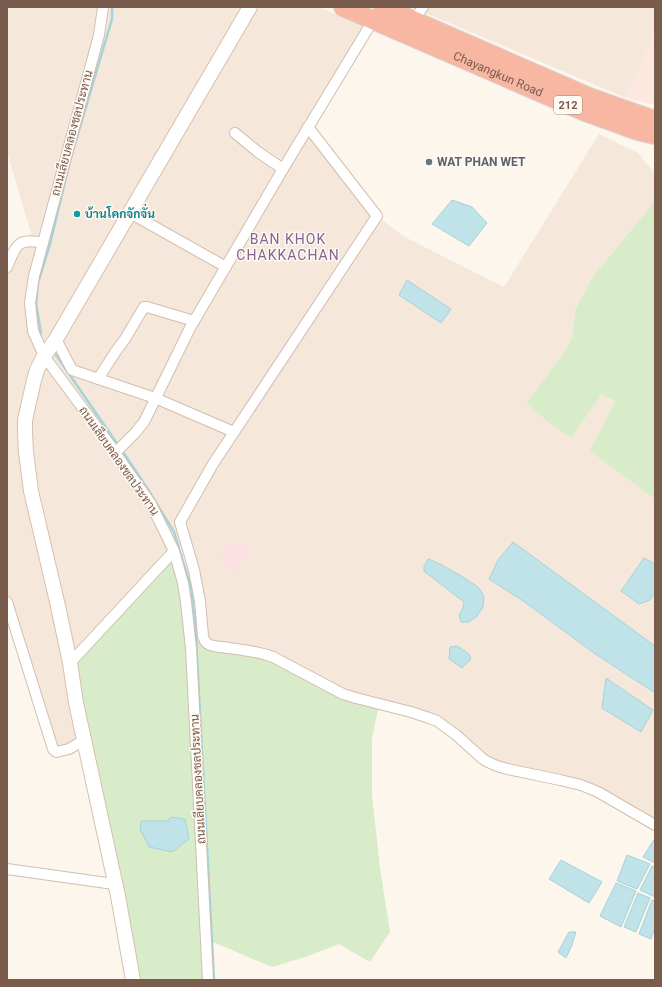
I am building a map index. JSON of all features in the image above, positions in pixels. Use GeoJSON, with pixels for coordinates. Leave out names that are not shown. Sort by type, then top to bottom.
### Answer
{"type":"FeatureCollection","features":[{"type":"Feature","properties":{"kind":"highway","name":"Chayangkun Road"},"geometry":{"type":"LineString","coordinates":[[343,7],[378,13],[419,14],[589,96],[655,120]]}},
{"type":"Feature","properties":{"kind":"highway","name":"Chayangkun Road"},"geometry":{"type":"LineString","coordinates":[[378,13],[583,111],[655,135]]}},
{"type":"Feature","properties":{"kind":"street","name":"ถนนเลียบคลองชลประทาน"},"geometry":{"type":"LineString","coordinates":[[103,7],[99,35],[34,276],[30,304],[32,331],[44,356],[110,444],[118,449],[151,504],[174,551],[186,602],[191,648],[208,980]]}},
{"type":"Feature","properties":{"kind":"street"},"geometry":{"type":"LineString","coordinates":[[132,980],[118,896],[114,884],[76,704],[70,663],[31,491],[25,432],[27,408],[37,370],[44,356],[56,339],[250,7]]}},
{"type":"Feature","properties":{"kind":"street"},"geometry":{"type":"LineString","coordinates":[[118,449],[144,422],[194,321],[283,168],[378,13]]}},
{"type":"Feature","properties":{"kind":"street"},"geometry":{"type":"LineString","coordinates":[[308,127],[377,216],[213,464],[180,522],[194,570],[200,602],[204,641],[214,646],[254,652],[273,657],[343,694],[428,718],[444,726],[488,762],[507,769],[587,787],[655,825]]}},
{"type":"Feature","properties":{"kind":"street"},"geometry":{"type":"LineString","coordinates":[[235,133],[258,152],[283,168]]}},
{"type":"Feature","properties":{"kind":"street"},"geometry":{"type":"LineString","coordinates":[[130,213],[226,267]]}},
{"type":"Feature","properties":{"kind":"street"},"geometry":{"type":"LineString","coordinates":[[7,267],[14,249],[23,241],[43,243]]}},
{"type":"Feature","properties":{"kind":"street"},"geometry":{"type":"LineString","coordinates":[[98,379],[125,340],[144,307],[194,321]]}},
{"type":"Feature","properties":{"kind":"street"},"geometry":{"type":"LineString","coordinates":[[56,339],[72,370],[155,398],[234,432]]}},
{"type":"Feature","properties":{"kind":"street"},"geometry":{"type":"LineString","coordinates":[[70,663],[174,551]]}},
{"type":"Feature","properties":{"kind":"street"},"geometry":{"type":"LineString","coordinates":[[7,602],[53,749],[56,752],[69,749],[84,740]]}},
{"type":"Feature","properties":{"kind":"street"},"geometry":{"type":"LineString","coordinates":[[7,869],[114,884]]}},
{"type":"Feature","properties":{"kind":"shaded area"},"geometry":{"type":"Polygon","coordinates":[[[7,7],[318,7],[364,25],[308,127],[377,216],[403,236],[504,287],[599,134],[638,153],[655,174],[655,201],[591,279],[575,310],[572,338],[563,354],[526,403],[548,422],[571,438],[602,394],[615,403],[642,489],[655,499],[655,825],[598,792],[497,766],[444,726],[209,645],[186,543],[174,551],[84,740],[56,752],[7,602],[7,267],[14,249],[33,240],[7,152],[7,7]]]}},
{"type":"Feature","properties":{"kind":"shaded area"},"geometry":{"type":"Polygon","coordinates":[[[426,7],[655,7],[655,34],[626,98],[423,12],[426,7]]]}},
{"type":"Feature","properties":{"kind":"shaded area"},"geometry":{"type":"Polygon","coordinates":[[[655,34],[655,105],[626,98],[655,34]]]}},
{"type":"Feature","properties":{"kind":"shaded area"},"geometry":{"type":"Polygon","coordinates":[[[233,542],[236,545],[239,542],[251,552],[233,572],[221,561],[224,558],[221,556],[225,552],[222,549],[226,543],[229,546],[233,542]]]}},
{"type":"Feature","properties":{"kind":"green space"},"geometry":{"type":"Polygon","coordinates":[[[655,201],[655,499],[590,451],[615,402],[602,394],[571,438],[548,422],[526,403],[563,354],[572,338],[575,310],[591,279],[655,201]]]}},
{"type":"Feature","properties":{"kind":"green space"},"geometry":{"type":"Polygon","coordinates":[[[174,551],[191,647],[196,637],[203,636],[204,641],[254,652],[319,681],[379,704],[372,739],[372,795],[380,868],[390,932],[370,962],[339,944],[305,957],[272,967],[206,939],[208,980],[133,980],[70,663],[174,551]]]}},
{"type":"Feature","properties":{"kind":"water"},"geometry":{"type":"Polygon","coordinates":[[[452,200],[472,207],[487,223],[469,246],[432,224],[452,200]]]}},
{"type":"Feature","properties":{"kind":"water"},"geometry":{"type":"Polygon","coordinates":[[[407,280],[451,309],[441,323],[399,295],[407,280]]]}},
{"type":"Feature","properties":{"kind":"water"},"geometry":{"type":"Polygon","coordinates":[[[513,542],[655,646],[655,693],[594,653],[526,603],[489,579],[498,560],[513,542]]]}},
{"type":"Feature","properties":{"kind":"water"},"geometry":{"type":"Polygon","coordinates":[[[644,558],[655,564],[655,592],[650,600],[639,604],[621,591],[644,558]]]}},
{"type":"Feature","properties":{"kind":"water"},"geometry":{"type":"Polygon","coordinates":[[[428,559],[463,577],[479,588],[484,597],[483,607],[477,616],[469,622],[461,622],[459,615],[463,608],[464,602],[424,571],[424,566],[428,559]]]}},
{"type":"Feature","properties":{"kind":"water"},"geometry":{"type":"Polygon","coordinates":[[[457,646],[469,654],[471,659],[462,668],[449,659],[450,647],[457,646]]]}},
{"type":"Feature","properties":{"kind":"water"},"geometry":{"type":"Polygon","coordinates":[[[606,678],[653,710],[641,732],[602,708],[606,678]]]}},
{"type":"Feature","properties":{"kind":"water"},"geometry":{"type":"Polygon","coordinates":[[[172,817],[185,819],[189,839],[172,852],[149,847],[140,829],[141,821],[166,821],[172,817]]]}},
{"type":"Feature","properties":{"kind":"water"},"geometry":{"type":"Polygon","coordinates":[[[655,838],[655,863],[643,857],[655,838]]]}},
{"type":"Feature","properties":{"kind":"water"},"geometry":{"type":"Polygon","coordinates":[[[627,855],[650,864],[637,889],[617,881],[627,855]]]}},
{"type":"Feature","properties":{"kind":"water"},"geometry":{"type":"Polygon","coordinates":[[[561,860],[602,882],[589,903],[549,879],[561,860]]]}},
{"type":"Feature","properties":{"kind":"water"},"geometry":{"type":"Polygon","coordinates":[[[652,866],[655,867],[655,897],[640,890],[652,866]]]}},
{"type":"Feature","properties":{"kind":"water"},"geometry":{"type":"Polygon","coordinates":[[[616,883],[636,891],[621,927],[600,916],[616,883]]]}},
{"type":"Feature","properties":{"kind":"water"},"geometry":{"type":"Polygon","coordinates":[[[638,893],[650,898],[636,932],[624,927],[638,893]]]}},
{"type":"Feature","properties":{"kind":"water"},"geometry":{"type":"Polygon","coordinates":[[[652,900],[655,901],[655,928],[651,939],[639,934],[652,900]]]}},
{"type":"Feature","properties":{"kind":"water"},"geometry":{"type":"Polygon","coordinates":[[[569,932],[576,932],[566,958],[558,952],[569,932]]]}},
{"type":"Feature","properties":{"kind":"waterway"},"geometry":{"type":"LineString","coordinates":[[41,333],[36,304],[38,283],[50,244],[70,161],[112,19],[112,7]]}},
{"type":"Feature","properties":{"kind":"waterway"},"geometry":{"type":"LineString","coordinates":[[56,355],[118,445]]}},
{"type":"Feature","properties":{"kind":"waterway"},"geometry":{"type":"LineString","coordinates":[[121,449],[174,532],[191,587],[195,619],[214,980]]}},
{"type":"Feature","properties":{"kind":"place","name":"WAT PHAN WET"},"geometry":{"type":"Point","coordinates":[429,162]}},
{"type":"Feature","properties":{"kind":"place","name":"บ้านโคกจักจั่น"},"geometry":{"type":"Point","coordinates":[77,214]}},
{"type":"Feature","properties":{"kind":"district","name":"BAN KHOK CHAKKACHAN"},"geometry":{"type":"Point","coordinates":[288,248]}}]}
